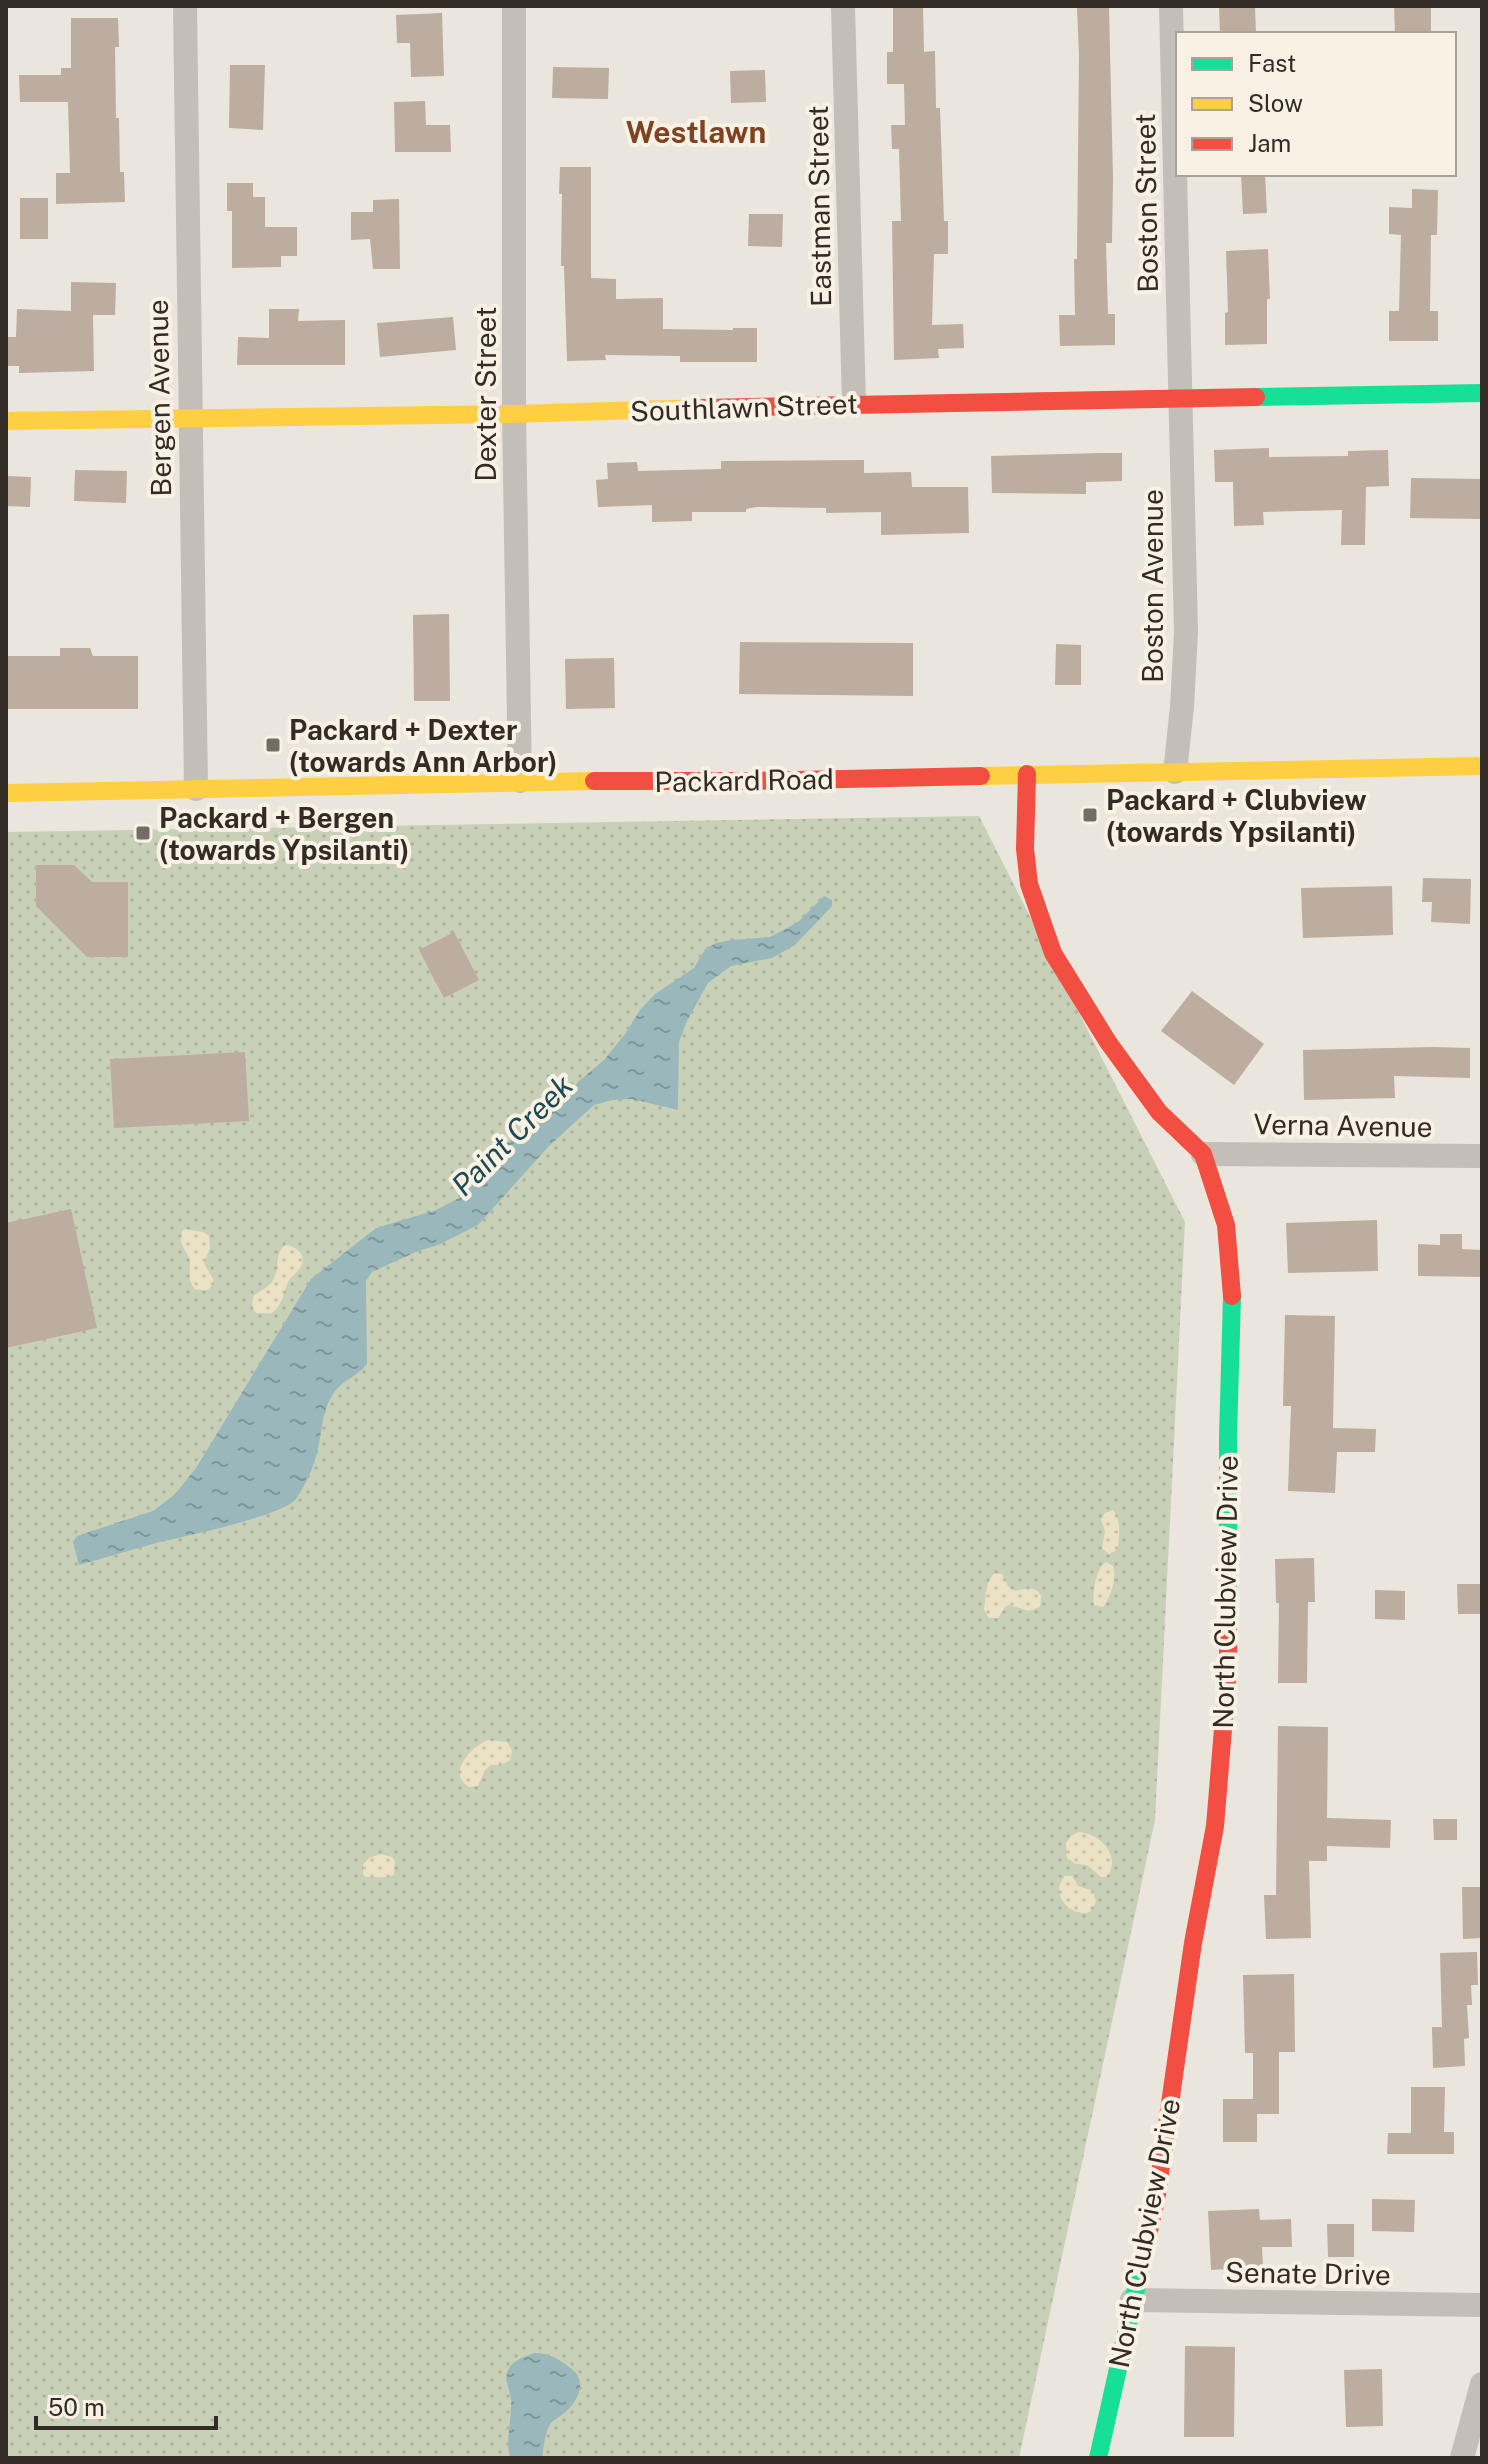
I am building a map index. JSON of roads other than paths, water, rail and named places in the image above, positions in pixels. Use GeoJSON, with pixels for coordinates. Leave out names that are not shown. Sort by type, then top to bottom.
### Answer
{"type":"FeatureCollection","features":[{"type":"Feature","properties":{"kind":"street","name":"Bergen Avenue"},"geometry":{"type":"LineString","coordinates":[[185,6],[196,789]]}},
{"type":"Feature","properties":{"kind":"street","name":"Dexter Street"},"geometry":{"type":"LineString","coordinates":[[514,6],[514,414],[520,781]]}},
{"type":"Feature","properties":{"kind":"street","name":"Eastman Street"},"geometry":{"type":"LineString","coordinates":[[843,6],[854,404]]}},
{"type":"Feature","properties":{"kind":"street","name":"Boston Street"},"geometry":{"type":"LineString","coordinates":[[1171,6],[1180,398]]}},
{"type":"Feature","properties":{"kind":"street","name":"Southlawn Street"},"geometry":{"type":"LineString","coordinates":[[6,421],[514,414],[854,404],[1482,393]]}},
{"type":"Feature","properties":{"kind":"street","name":"Boston Avenue"},"geometry":{"type":"LineString","coordinates":[[1175,772],[1186,632],[1180,398]]}},
{"type":"Feature","properties":{"kind":"street","name":"Packard Road"},"geometry":{"type":"LineString","coordinates":[[6,793],[520,781],[754,781],[1482,766]]}},
{"type":"Feature","properties":{"kind":"street","name":"North Clubview Drive"},"geometry":{"type":"LineString","coordinates":[[1027,774],[1025,849],[1029,884],[1053,953],[1108,1042],[1159,1112],[1203,1154],[1226,1225],[1232,1294],[1228,1668],[1215,1826],[1193,1943],[1157,2194],[1098,2458]]}},
{"type":"Feature","properties":{"kind":"street","name":"Verna Avenue"},"geometry":{"type":"LineString","coordinates":[[1203,1154],[1482,1156]]}},
{"type":"Feature","properties":{"kind":"street","name":"Senate Drive"},"geometry":{"type":"LineString","coordinates":[[1132,2300],[1482,2305]]}},
{"type":"Feature","properties":{"kind":"street"},"geometry":{"type":"LineString","coordinates":[[1462,2458],[1482,2384]]}},
{"type":"Feature","properties":{"kind":"water"},"geometry":{"type":"Polygon","coordinates":[[[824,896],[832,900],[832,906],[795,945],[772,958],[731,966],[708,983],[679,1042],[678,1106],[674,1109],[632,1099],[594,1105],[549,1146],[478,1225],[372,1272],[366,1281],[367,1364],[340,1386],[329,1402],[314,1462],[296,1499],[287,1506],[253,1519],[79,1565],[73,1542],[77,1536],[153,1511],[175,1494],[196,1468],[311,1279],[376,1228],[436,1210],[463,1196],[506,1144],[604,1060],[640,1010],[655,994],[694,968],[705,949],[731,940],[770,937],[798,922],[824,896]]]}},
{"type":"Feature","properties":{"kind":"water"},"geometry":{"type":"Polygon","coordinates":[[[534,2353],[553,2357],[569,2367],[579,2378],[580,2390],[569,2409],[549,2426],[542,2458],[510,2458],[511,2401],[507,2374],[516,2361],[534,2353]]]}},
{"type":"Feature","properties":{"kind":"place","name":"Packard + Dexter (towards Ann Arbor)"},"geometry":{"type":"Point","coordinates":[273,745]}},
{"type":"Feature","properties":{"kind":"place","name":"Packard + Clubview (towards Ypsilanti)"},"geometry":{"type":"Point","coordinates":[1090,815]}},
{"type":"Feature","properties":{"kind":"place","name":"Packard + Bergen (towards Ypsilanti)"},"geometry":{"type":"Point","coordinates":[143,833]}},
{"type":"Feature","properties":{"kind":"district","name":"Westlawn"},"geometry":{"type":"Point","coordinates":[696,132]}},
{"type":"Feature","properties":{"kind":"water label","name":"Paint Creek"},"geometry":{"type":"Point","coordinates":[512,1135]}}]}
